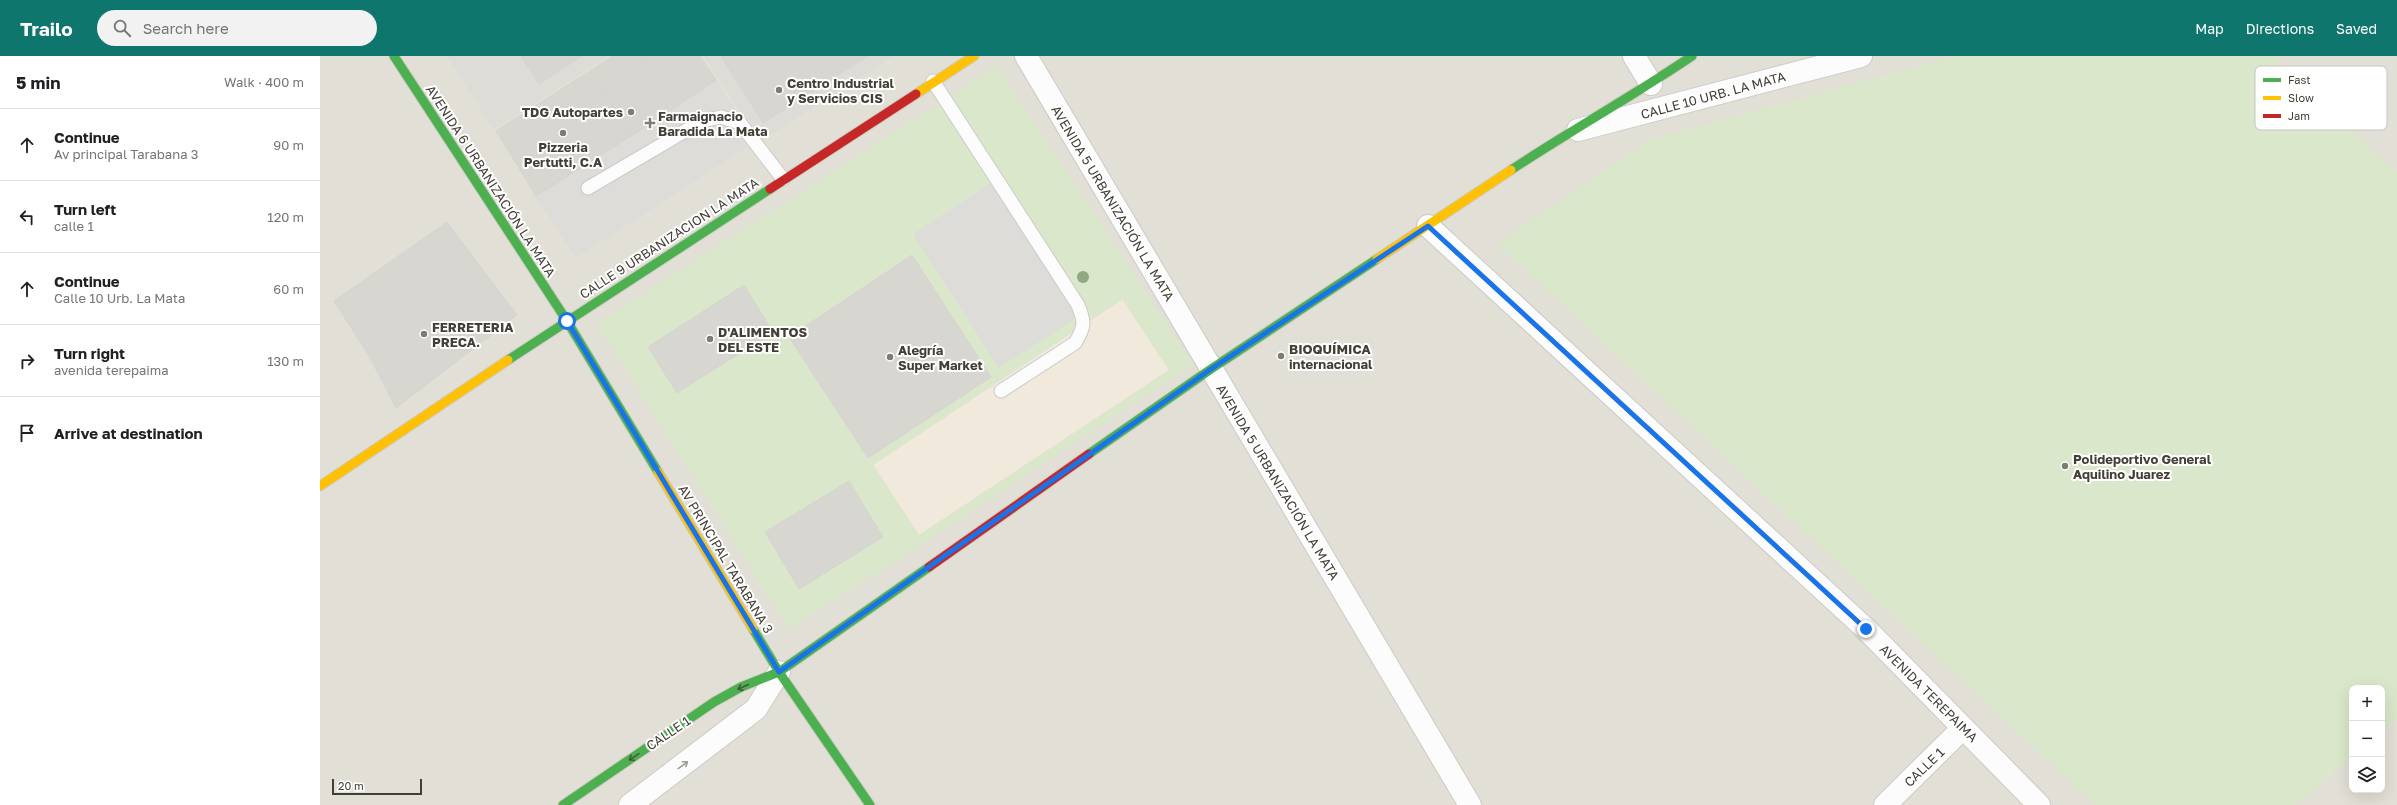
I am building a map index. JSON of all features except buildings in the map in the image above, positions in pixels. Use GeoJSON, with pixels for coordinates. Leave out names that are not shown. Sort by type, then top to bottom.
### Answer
{"type":"FeatureCollection","features":[{"type":"Feature","properties":{"kind":"street","name":"AVENIDA 6 URBANIZACIÓN LA MATA"},"geometry":{"type":"LineString","coordinates":[[394,56],[567,321]]}},
{"type":"Feature","properties":{"kind":"street","name":"CALLE 9 URBANIZACION LA MATA"},"geometry":{"type":"LineString","coordinates":[[320,486],[567,321],[933,81],[974,56]]}},
{"type":"Feature","properties":{"kind":"street","name":"AVENIDA 5 URBANIZACIÓN LA MATA"},"geometry":{"type":"LineString","coordinates":[[1026,56],[1470,805]]}},
{"type":"Feature","properties":{"kind":"street"},"geometry":{"type":"LineString","coordinates":[[1634,56],[1651,84]]}},
{"type":"Feature","properties":{"kind":"street","name":"CALLE 10 URB. LA MATA"},"geometry":{"type":"LineString","coordinates":[[1211,369],[1565,134],[1651,84],[1692,56]]}},
{"type":"Feature","properties":{"kind":"street","name":"CALLE 10 URB. LA MATA"},"geometry":{"type":"LineString","coordinates":[[1565,134],[1861,56]]}},
{"type":"Feature","properties":{"kind":"street","name":"AVENIDA TEREPAIMA"},"geometry":{"type":"LineString","coordinates":[[1428,226],[1866,629],[2039,805]]}},
{"type":"Feature","properties":{"kind":"street","name":"AV PRINCIPAL TARABANA 3"},"geometry":{"type":"LineString","coordinates":[[567,321],[779,672],[870,805]]}},
{"type":"Feature","properties":{"kind":"street","name":"CALLE 1"},"geometry":{"type":"LineString","coordinates":[[563,805],[714,702],[741,687],[779,672],[1211,369]]}},
{"type":"Feature","properties":{"kind":"street","name":"CALLE 1"},"geometry":{"type":"LineString","coordinates":[[630,805],[756,708],[779,672]]}},
{"type":"Feature","properties":{"kind":"street","name":"CALLE 1"},"geometry":{"type":"LineString","coordinates":[[1885,805],[1963,728]]}},
{"type":"Feature","properties":{"kind":"lane"},"geometry":{"type":"LineString","coordinates":[[933,81],[1078,305],[1083,318],[1083,330],[1075,343],[1001,391]]}},
{"type":"Feature","properties":{"kind":"lane"},"geometry":{"type":"LineString","coordinates":[[588,188],[702,121],[721,117],[740,123],[783,179]]}},
{"type":"Feature","properties":{"kind":"shaded area"},"geometry":{"type":"Polygon","coordinates":[[[320,56],[2397,56],[2397,805],[320,805],[320,56]]]}},
{"type":"Feature","properties":{"kind":"shaded area"},"geometry":{"type":"Polygon","coordinates":[[[447,56],[608,56],[494,130],[447,56]]]}},
{"type":"Feature","properties":{"kind":"shaded area"},"geometry":{"type":"Polygon","coordinates":[[[464,56],[521,56],[539,84],[497,108],[464,56]]]}},
{"type":"Feature","properties":{"kind":"shaded area","name":"Centro Industrial y Servicios CIS"},"geometry":{"type":"Polygon","coordinates":[[[704,56],[893,56],[759,142],[704,56]]]}},
{"type":"Feature","properties":{"kind":"shaded area"},"geometry":{"type":"Polygon","coordinates":[[[716,80],[755,142],[576,258],[536,196],[716,80]]]}},
{"type":"Feature","properties":{"kind":"shaded area"},"geometry":{"type":"Polygon","coordinates":[[[995,180],[1082,314],[999,368],[913,234],[995,180]]]}},
{"type":"Feature","properties":{"kind":"shaded area"},"geometry":{"type":"Polygon","coordinates":[[[1123,299],[1169,370],[919,535],[873,465],[1123,299]]]}},
{"type":"Feature","properties":{"kind":"green space","name":"Polideportivo General Aquilino Juarez"},"geometry":{"type":"Polygon","coordinates":[[[1955,56],[2273,56],[2284,66],[2255,66],[2255,130],[2351,130],[2397,173],[2397,718],[2385,728],[2385,685],[2349,685],[2349,760],[2296,805],[2095,805],[1498,244],[1649,140],[1955,56]]]}},
{"type":"Feature","properties":{"kind":"green space"},"geometry":{"type":"Polygon","coordinates":[[[997,66],[1193,364],[924,543],[789,629],[597,324],[997,66]],[[912,256],[789,337],[869,457],[991,377],[912,256]],[[1122,299],[873,465],[919,535],[1169,370],[1122,299]]]}},
{"type":"Feature","properties":{"kind":"traffic: fast"},"geometry":{"type":"LineString","coordinates":[[394,56],[567,321],[658,472]]}},
{"type":"Feature","properties":{"kind":"traffic: fast"},"geometry":{"type":"LineString","coordinates":[[1511,170],[1692,56]]}},
{"type":"Feature","properties":{"kind":"traffic: fast"},"geometry":{"type":"LineString","coordinates":[[508,360],[770,189]]}},
{"type":"Feature","properties":{"kind":"traffic: fast"},"geometry":{"type":"LineString","coordinates":[[1089,454],[1211,369],[1377,259]]}},
{"type":"Feature","properties":{"kind":"traffic: fast"},"geometry":{"type":"LineString","coordinates":[[563,805],[714,702],[741,687],[779,672],[929,567]]}},
{"type":"Feature","properties":{"kind":"traffic: fast"},"geometry":{"type":"LineString","coordinates":[[753,629],[779,672],[870,805]]}},
{"type":"Feature","properties":{"kind":"traffic: slow"},"geometry":{"type":"LineString","coordinates":[[916,94],[974,56]]}},
{"type":"Feature","properties":{"kind":"traffic: slow"},"geometry":{"type":"LineString","coordinates":[[1377,259],[1511,170]]}},
{"type":"Feature","properties":{"kind":"traffic: slow"},"geometry":{"type":"LineString","coordinates":[[320,486],[508,360]]}},
{"type":"Feature","properties":{"kind":"traffic: slow"},"geometry":{"type":"LineString","coordinates":[[658,472],[753,629]]}},
{"type":"Feature","properties":{"kind":"traffic: jam"},"geometry":{"type":"LineString","coordinates":[[770,189],[916,94]]}},
{"type":"Feature","properties":{"kind":"traffic: jam"},"geometry":{"type":"LineString","coordinates":[[929,567],[1089,454]]}},
{"type":"Feature","properties":{"kind":"place","name":"Centro Industrial y Servicios CIS"},"geometry":{"type":"Point","coordinates":[779,90]}},
{"type":"Feature","properties":{"kind":"place","name":"TDG Autopartes"},"geometry":{"type":"Point","coordinates":[631,112]}},
{"type":"Feature","properties":{"kind":"place","name":"Farmaignacio Baradida La Mata"},"geometry":{"type":"Point","coordinates":[650,123]}},
{"type":"Feature","properties":{"kind":"place","name":"Pizzeria Pertutti, C.A"},"geometry":{"type":"Point","coordinates":[563,133]}},
{"type":"Feature","properties":{"kind":"place","name":"FERRETERIA PRECA."},"geometry":{"type":"Point","coordinates":[424,334]}},
{"type":"Feature","properties":{"kind":"place","name":"D'ALIMENTOS DEL ESTE"},"geometry":{"type":"Point","coordinates":[710,339]}},
{"type":"Feature","properties":{"kind":"place","name":"BIOQUÍMICA internacional"},"geometry":{"type":"Point","coordinates":[1281,356]}},
{"type":"Feature","properties":{"kind":"place","name":"Alegría Super Market"},"geometry":{"type":"Point","coordinates":[890,357]}},
{"type":"Feature","properties":{"kind":"place","name":"Polideportivo General Aquilino Juarez"},"geometry":{"type":"Point","coordinates":[2065,466]}},
{"type":"Feature","properties":{"kind":"route"},"geometry":{"type":"LineString","coordinates":[[567,321],[779,672],[1211,369],[1428,226],[1866,629]]}}]}
